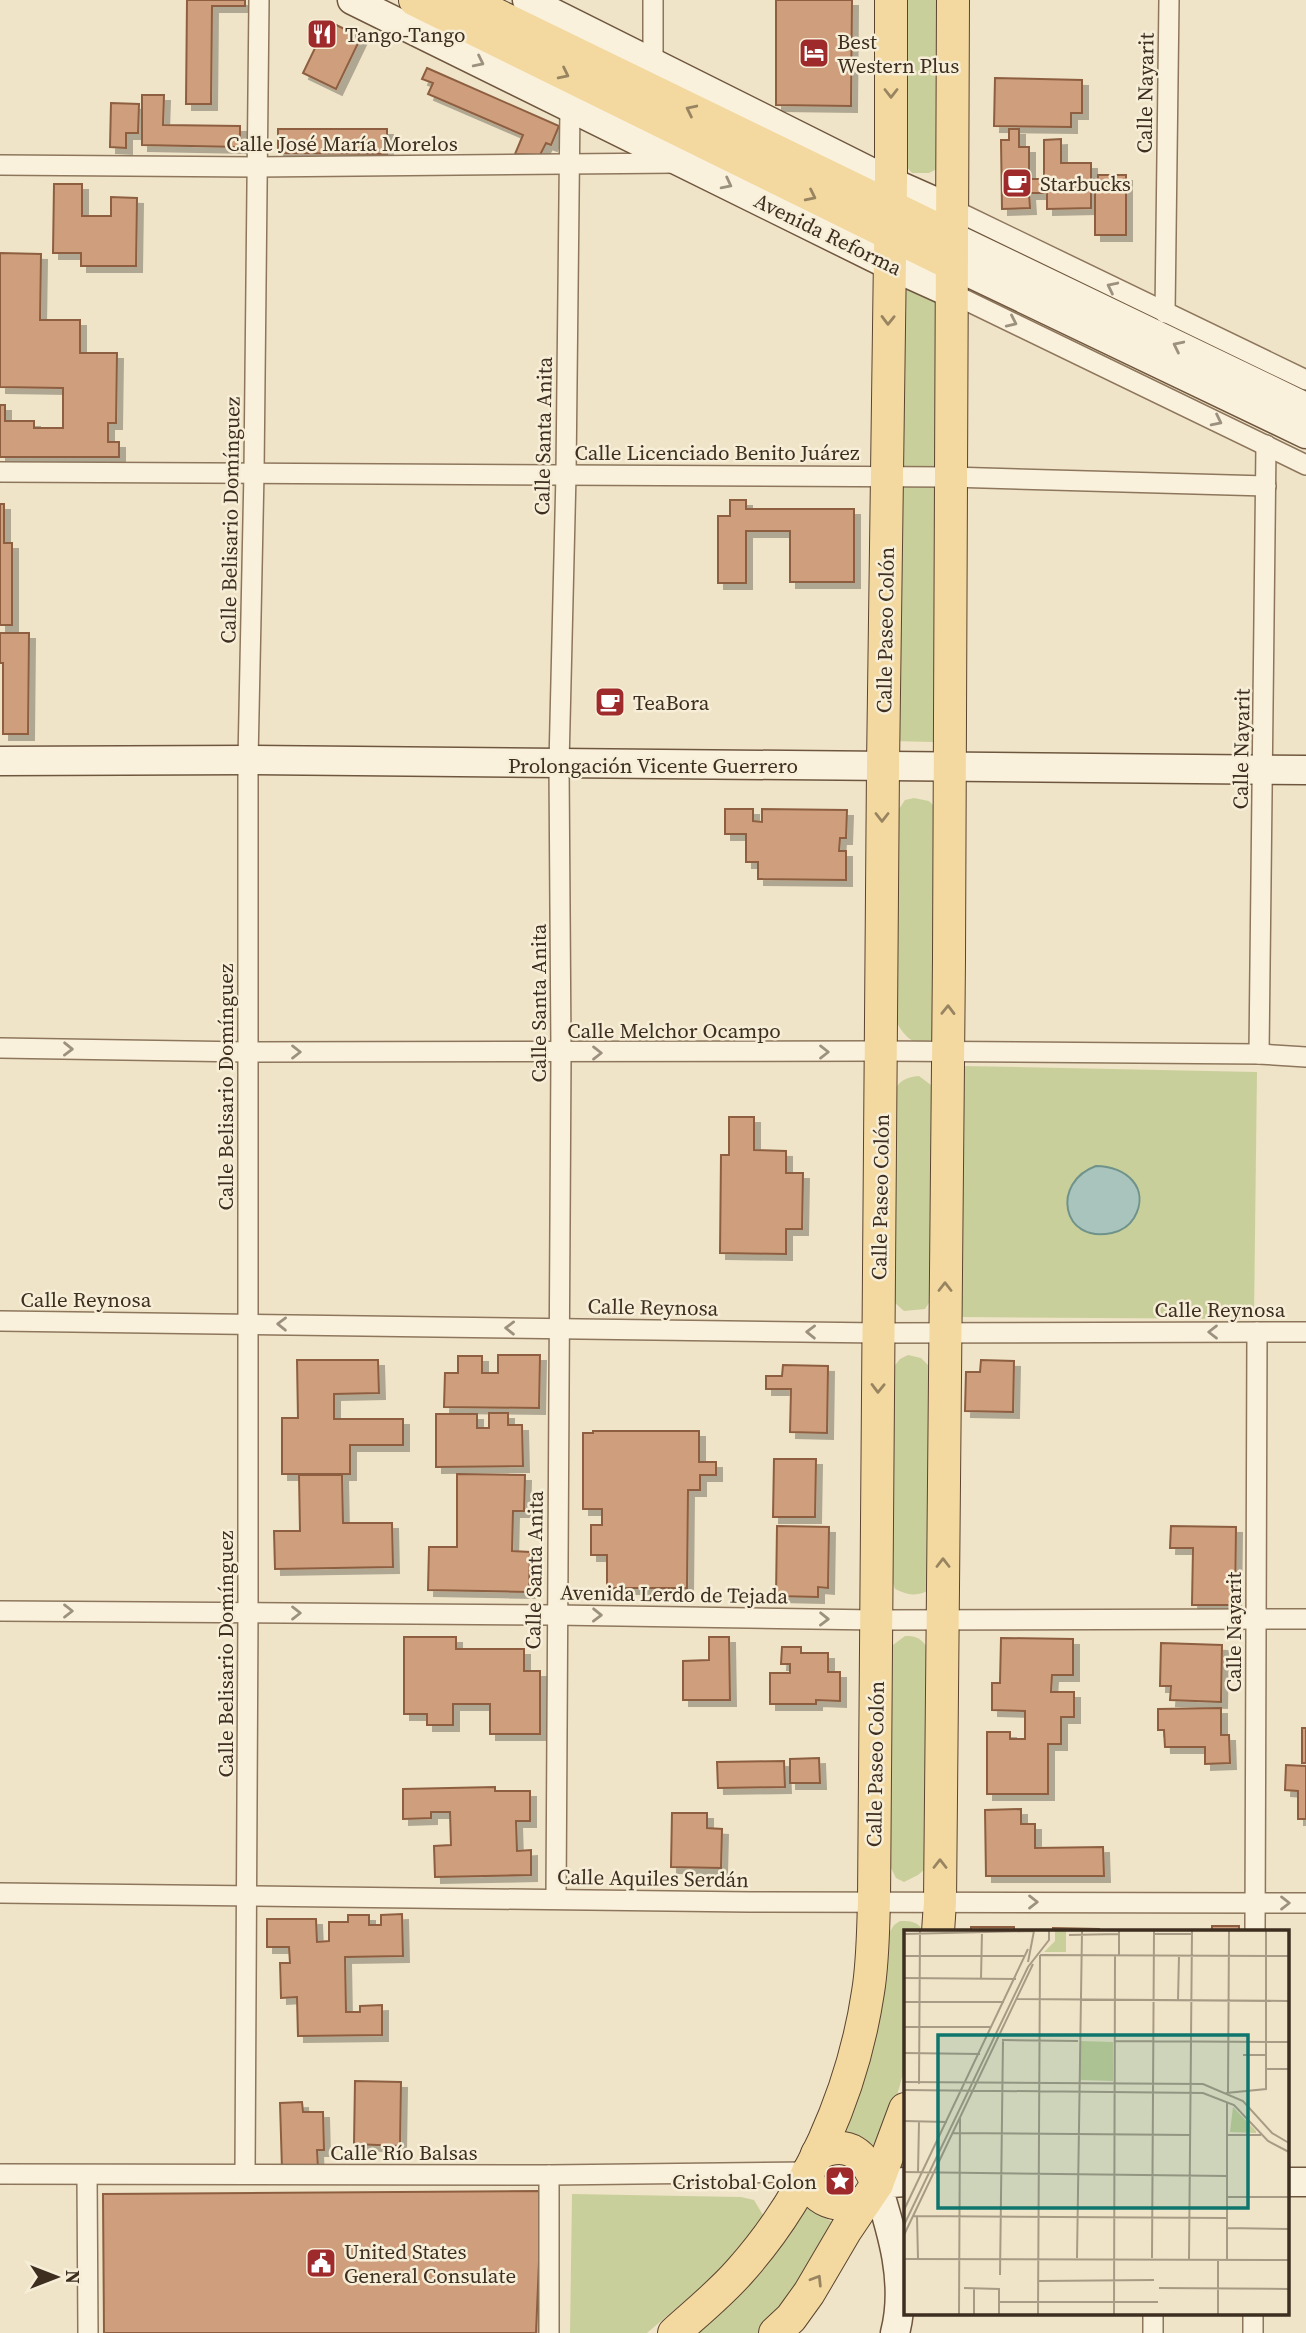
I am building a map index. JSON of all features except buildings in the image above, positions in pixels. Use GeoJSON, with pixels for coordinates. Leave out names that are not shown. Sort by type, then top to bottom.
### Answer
{"type":"FeatureCollection","features":[{"type":"Feature","properties":{"kind":"main road","name":"Avenida Reforma"},"geometry":{"type":"LineString","coordinates":[[415,0],[951,250]]}},
{"type":"Feature","properties":{"kind":"main road","name":"Avenida Reforma"},"geometry":{"type":"LineString","coordinates":[[466,0],[890,223]]}},
{"type":"Feature","properties":{"kind":"main road","name":"Calle Paseo Colón"},"geometry":{"type":"LineString","coordinates":[[674,2333],[722,2290],[757,2251],[813,2163],[849,2072],[865,2014],[870,1977],[874,1901],[891,0]]}},
{"type":"Feature","properties":{"kind":"main road"},"geometry":{"type":"LineString","coordinates":[[939,1917],[953,0]]}},
{"type":"Feature","properties":{"kind":"main road"},"geometry":{"type":"LineString","coordinates":[[775,2333],[791,2318],[882,2189],[904,2112]]}},
{"type":"Feature","properties":{"kind":"main road"},"geometry":{"type":"LineString","coordinates":[[833,2148],[851,2150],[863,2157],[882,2189],[850,2205],[826,2201],[812,2187],[813,2163],[833,2148]]}},
{"type":"Feature","properties":{"kind":"street","name":"Calle Belisario Domínguez"},"geometry":{"type":"LineString","coordinates":[[244,2174],[248,1612],[248,760],[259,0]]}},
{"type":"Feature","properties":{"kind":"street","name":"Avenida Reforma"},"geometry":{"type":"LineString","coordinates":[[352,0],[685,163],[890,223],[1306,407]]}},
{"type":"Feature","properties":{"kind":"street","name":"Avenida Reforma"},"geometry":{"type":"LineString","coordinates":[[527,0],[653,64],[890,223]]}},
{"type":"Feature","properties":{"kind":"street"},"geometry":{"type":"LineString","coordinates":[[653,0],[653,64]]}},
{"type":"Feature","properties":{"kind":"street","name":"Calle Nayarit"},"geometry":{"type":"LineString","coordinates":[[1165,313],[1169,0]]}},
{"type":"Feature","properties":{"kind":"street","name":"Calle Santa Anita"},"geometry":{"type":"LineString","coordinates":[[556,1899],[561,1053],[559,764],[566,474],[570,107]]}},
{"type":"Feature","properties":{"kind":"street","name":"Calle José María Morelos"},"geometry":{"type":"LineString","coordinates":[[0,165],[256,167],[685,163]]}},
{"type":"Feature","properties":{"kind":"street","name":"Avenida Reforma"},"geometry":{"type":"LineString","coordinates":[[951,250],[1165,313],[1306,380]]}},
{"type":"Feature","properties":{"kind":"street","name":"Avenida Reforma"},"geometry":{"type":"LineString","coordinates":[[951,250],[1306,434]]}},
{"type":"Feature","properties":{"kind":"street","name":"Avenida Reforma"},"geometry":{"type":"LineString","coordinates":[[951,250],[1266,445],[1306,464]]}},
{"type":"Feature","properties":{"kind":"street","name":"Calle Nayarit"},"geometry":{"type":"LineString","coordinates":[[1259,1054],[1266,445]]}},
{"type":"Feature","properties":{"kind":"street","name":"Calle Licenciado Benito Juárez"},"geometry":{"type":"LineString","coordinates":[[0,472],[887,476],[1266,486]]}},
{"type":"Feature","properties":{"kind":"street","name":"Prolongación Vicente Guerrero"},"geometry":{"type":"LineString","coordinates":[[0,761],[248,760],[1306,770]]}},
{"type":"Feature","properties":{"kind":"street","name":"Calle Melchor Ocampo"},"geometry":{"type":"LineString","coordinates":[[0,1048],[248,1052],[882,1051],[947,1054],[1306,1056]]}},
{"type":"Feature","properties":{"kind":"street","name":"Calle Reynosa"},"geometry":{"type":"LineString","coordinates":[[0,1321],[879,1333],[1306,1332]]}},
{"type":"Feature","properties":{"kind":"street","name":"Calle Nayarit"},"geometry":{"type":"LineString","coordinates":[[1255,1930],[1257,1332]]}},
{"type":"Feature","properties":{"kind":"street","name":"Avenida Lerdo de Tejada"},"geometry":{"type":"LineString","coordinates":[[0,1611],[876,1620],[1306,1619]]}},
{"type":"Feature","properties":{"kind":"street","name":"Calle Aquiles Serdán"},"geometry":{"type":"LineString","coordinates":[[0,1893],[874,1901],[939,1917],[1306,1903]]}},
{"type":"Feature","properties":{"kind":"street","name":"Calle Río Balsas"},"geometry":{"type":"LineString","coordinates":[[0,2174],[549,2175],[813,2163]]}},
{"type":"Feature","properties":{"kind":"street"},"geometry":{"type":"LineString","coordinates":[[87,2175],[88,2333]]}},
{"type":"Feature","properties":{"kind":"street"},"geometry":{"type":"LineString","coordinates":[[549,2175],[550,2333]]}},
{"type":"Feature","properties":{"kind":"street"},"geometry":{"type":"LineString","coordinates":[[1288,2182],[1306,2182]]}},
{"type":"Feature","properties":{"kind":"street"},"geometry":{"type":"LineString","coordinates":[[882,2189],[898,2268],[900,2296],[895,2333]]}},
{"type":"Feature","properties":{"kind":"green space"},"geometry":{"type":"Polygon","coordinates":[[[903,0],[944,0],[937,169],[929,173],[912,173],[904,164],[903,0]]]}},
{"type":"Feature","properties":{"kind":"green space"},"geometry":{"type":"Polygon","coordinates":[[[892,282],[939,302],[933,742],[892,741],[892,282]]]}},
{"type":"Feature","properties":{"kind":"green space"},"geometry":{"type":"Polygon","coordinates":[[[914,798],[929,801],[934,806],[936,1036],[923,1043],[917,1043],[907,1036],[895,1019],[897,812],[905,800],[914,798]]]}},
{"type":"Feature","properties":{"kind":"green space"},"geometry":{"type":"Polygon","coordinates":[[[963,1066],[1257,1072],[1254,1319],[958,1317],[963,1066]]]}},
{"type":"Feature","properties":{"kind":"green space"},"geometry":{"type":"Polygon","coordinates":[[[919,1076],[931,1085],[934,1094],[932,1298],[925,1309],[904,1311],[895,1303],[891,1294],[893,1093],[903,1080],[919,1076]]]}},
{"type":"Feature","properties":{"kind":"green space"},"geometry":{"type":"Polygon","coordinates":[[[908,1355],[921,1358],[931,1368],[932,1588],[914,1594],[895,1589],[891,1577],[892,1369],[900,1359],[908,1355]]]}},
{"type":"Feature","properties":{"kind":"green space"},"geometry":{"type":"Polygon","coordinates":[[[905,1636],[920,1639],[930,1652],[926,1868],[904,1882],[896,1878],[888,1862],[890,1652],[893,1645],[905,1636]]]}},
{"type":"Feature","properties":{"kind":"green space"},"geometry":{"type":"Polygon","coordinates":[[[900,1921],[911,1922],[922,1930],[904,1930],[904,2071],[892,2113],[873,2159],[839,2138],[888,1935],[900,1921]]]}},
{"type":"Feature","properties":{"kind":"green space"},"geometry":{"type":"Polygon","coordinates":[[[572,2194],[741,2197],[754,2200],[766,2220],[713,2277],[647,2333],[570,2333],[572,2194]]]}},
{"type":"Feature","properties":{"kind":"green space"},"geometry":{"type":"Polygon","coordinates":[[[805,2206],[846,2230],[774,2333],[677,2333],[805,2206]]]}},
{"type":"Feature","properties":{"kind":"water"},"geometry":{"type":"Polygon","coordinates":[[[1096,1166],[1117,1170],[1133,1181],[1137,1188],[1138,1207],[1134,1218],[1119,1231],[1095,1234],[1082,1229],[1073,1221],[1068,1210],[1072,1185],[1082,1174],[1096,1166]]]}},
{"type":"Feature","properties":{"kind":"place","name":"Tango-Tango"},"geometry":{"type":"Point","coordinates":[322,34]}},
{"type":"Feature","properties":{"kind":"place","name":"Best Western Plus"},"geometry":{"type":"Point","coordinates":[814,53]}},
{"type":"Feature","properties":{"kind":"place","name":"Starbucks"},"geometry":{"type":"Point","coordinates":[1017,183]}},
{"type":"Feature","properties":{"kind":"place","name":"TeaBora"},"geometry":{"type":"Point","coordinates":[610,702]}},
{"type":"Feature","properties":{"kind":"place","name":"Cristobal Colon"},"geometry":{"type":"Point","coordinates":[840,2181]}},
{"type":"Feature","properties":{"kind":"place","name":"United States General Consulate"},"geometry":{"type":"Point","coordinates":[321,2263]}}]}
